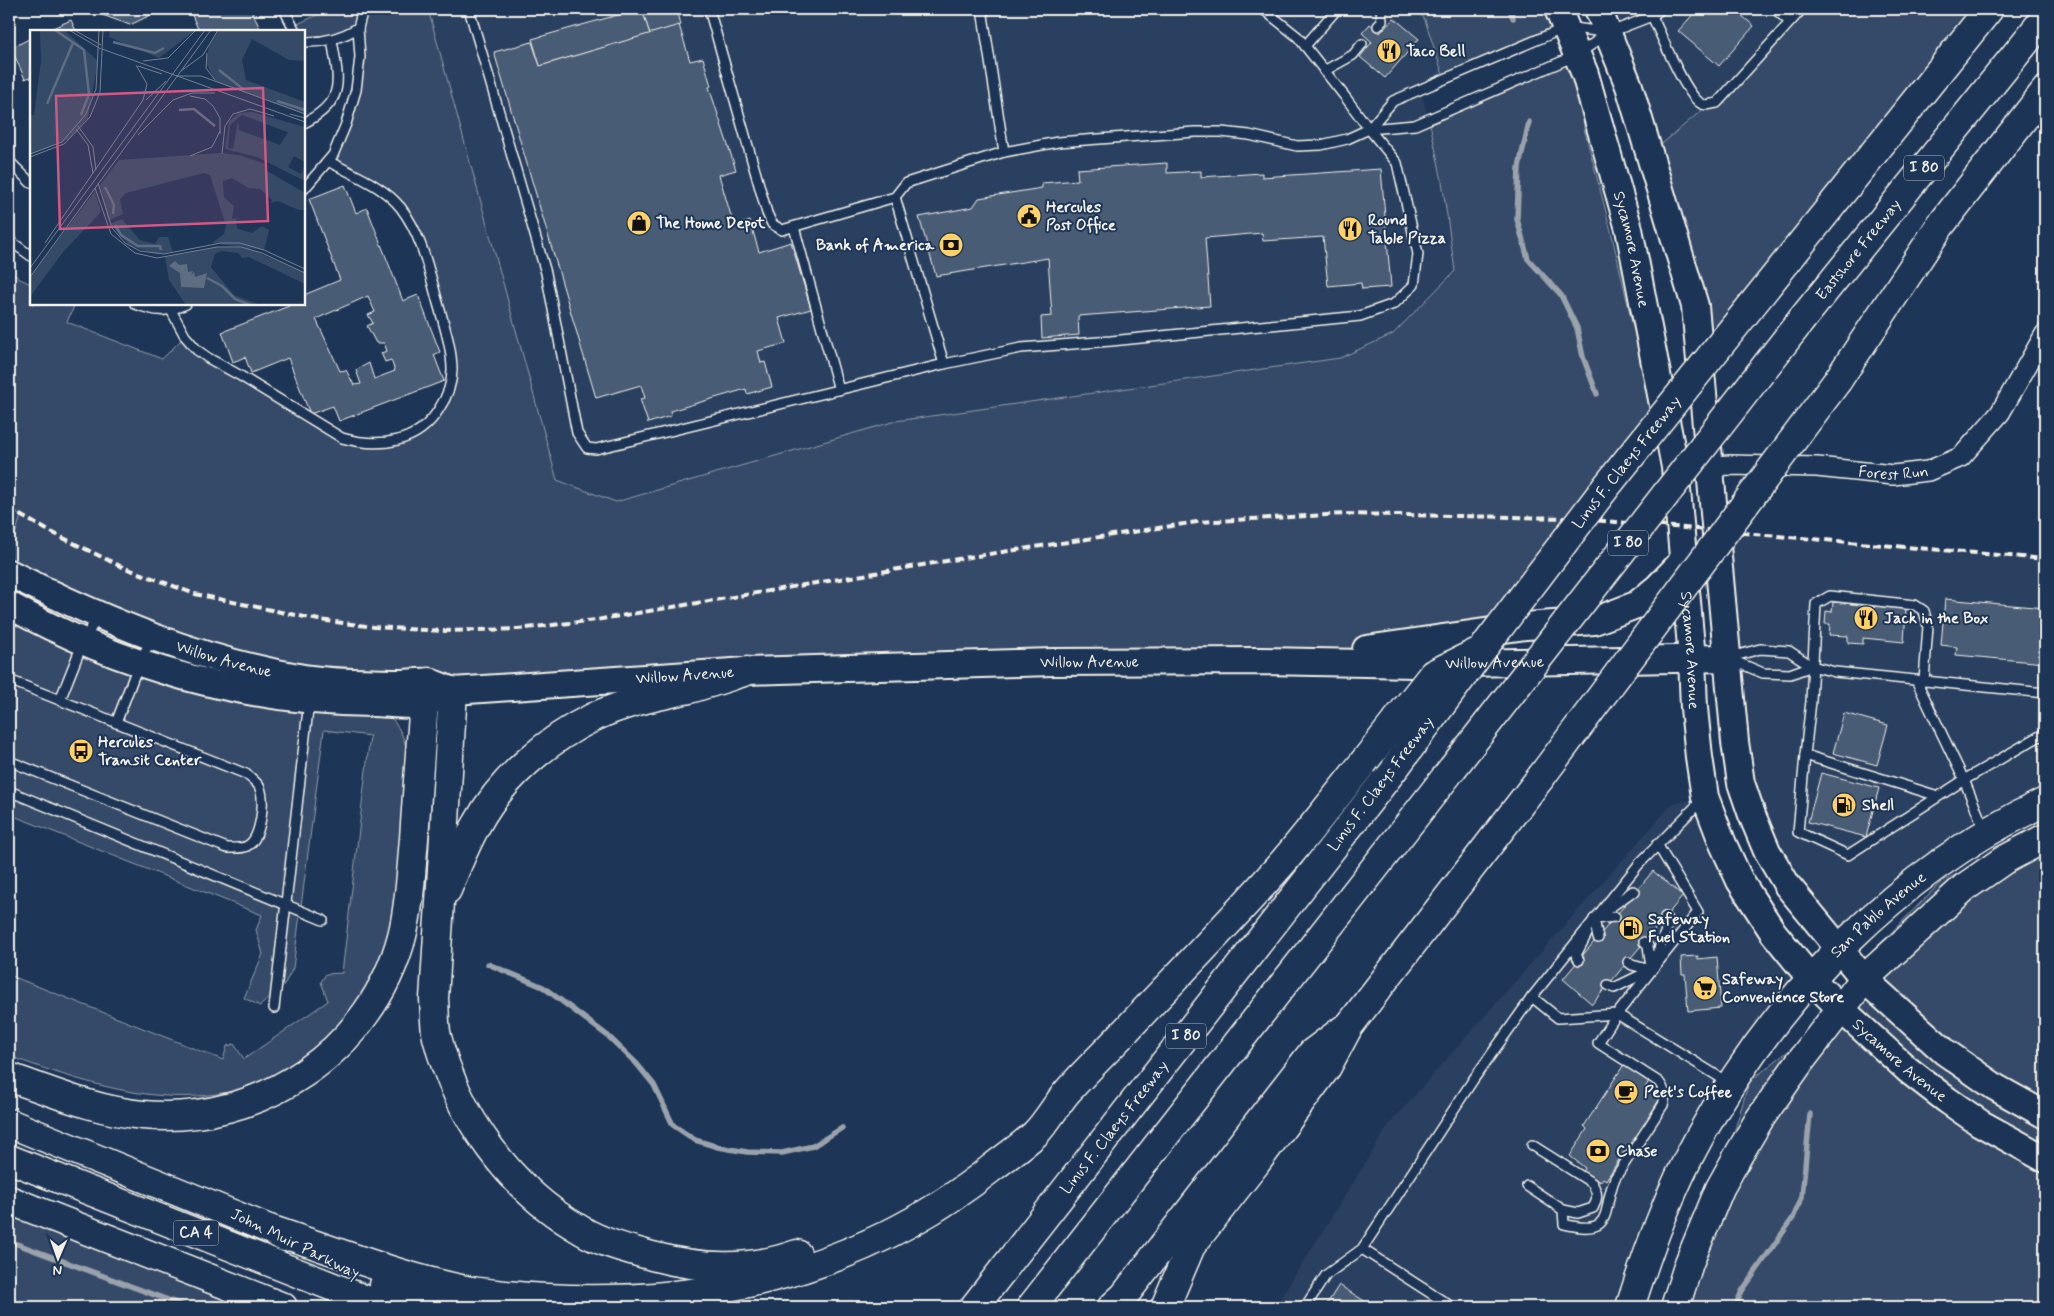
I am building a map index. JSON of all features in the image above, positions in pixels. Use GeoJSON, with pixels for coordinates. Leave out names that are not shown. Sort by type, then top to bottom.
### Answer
{"type":"FeatureCollection","features":[{"type":"Feature","properties":{"kind":"main road","name":"Linus F. Claeys Freeway"},"geometry":{"type":"LineString","coordinates":[[974,1307],[1398,765],[1606,486],[1988,9]]}},
{"type":"Feature","properties":{"kind":"main road","name":"Eastshore Freeway"},"geometry":{"type":"LineString","coordinates":[[1031,1307],[1803,318],[2045,18]]}},
{"type":"Feature","properties":{"kind":"main road"},"geometry":{"type":"LineString","coordinates":[[1165,1307],[1191,1246],[1256,1163],[1327,1067],[1349,1026],[1542,777],[1838,380],[1940,226],[2045,91]]}},
{"type":"Feature","properties":{"kind":"main road"},"geometry":{"type":"LineString","coordinates":[[269,1229],[391,1271],[431,1282],[509,1297],[557,1302],[626,1304],[668,1301],[707,1295],[748,1287],[788,1276],[864,1248],[935,1210],[969,1186],[1036,1133],[1068,1090],[1282,862],[1433,674],[1482,650]]}},
{"type":"Feature","properties":{"kind":"main road"},"geometry":{"type":"LineString","coordinates":[[439,910],[477,822],[501,789],[531,759],[564,735],[594,717],[650,698],[747,671]]}},
{"type":"Feature","properties":{"kind":"main road"},"geometry":{"type":"LineString","coordinates":[[435,692],[439,910],[434,999],[437,1035],[452,1081],[469,1117],[500,1164],[550,1210],[581,1231],[617,1246],[671,1261],[727,1267],[774,1262],[842,1239],[910,1206],[981,1162],[1068,1090]]}},
{"type":"Feature","properties":{"kind":"main road"},"geometry":{"type":"LineString","coordinates":[[9,1077],[103,1108],[141,1115],[179,1116],[216,1112],[252,1101],[287,1085],[334,1050],[360,1022],[381,990],[390,972],[402,935],[410,888],[435,692]]}},
{"type":"Feature","properties":{"kind":"main road","name":"San Pablo Avenue"},"geometry":{"type":"LineString","coordinates":[[1630,1307],[1646,1258],[1670,1197],[1700,1136],[1732,1085],[1774,1025],[1811,979],[1886,906],[1914,883],[1986,833],[2045,802]]}},
{"type":"Feature","properties":{"kind":"main road"},"geometry":{"type":"LineString","coordinates":[[1675,1307],[1689,1263],[1720,1188],[1739,1154],[1759,1120],[1799,1063],[1864,979],[1965,887],[2004,860],[2045,838]]}},
{"type":"Feature","properties":{"kind":"main road"},"geometry":{"type":"LineString","coordinates":[[1112,1307],[1130,1288],[1312,1053],[1349,1026]]}},
{"type":"Feature","properties":{"kind":"main road","name":"John Muir Parkway"},"geometry":{"type":"LineString","coordinates":[[9,1123],[269,1229],[342,1269],[443,1307]]}},
{"type":"Feature","properties":{"kind":"main road","name":"John Muir Parkway"},"geometry":{"type":"LineString","coordinates":[[9,1159],[384,1307]]}},
{"type":"Feature","properties":{"kind":"main road"},"geometry":{"type":"LineString","coordinates":[[9,1200],[283,1307]]}},
{"type":"Feature","properties":{"kind":"street"},"geometry":{"type":"LineString","coordinates":[[1598,9],[1629,86],[1695,306],[1735,742],[1741,783],[1752,815],[1767,852],[1787,885],[1864,979],[1945,1052],[1995,1087],[2045,1115]]}},
{"type":"Feature","properties":{"kind":"street","name":"Sycamore Avenue"},"geometry":{"type":"LineString","coordinates":[[1563,18],[1585,74],[1629,229],[1675,467],[1692,658],[1694,708],[1705,797],[1722,844],[1740,881],[1773,932],[1811,979],[1841,1009],[1908,1070],[1947,1100],[1980,1123],[2045,1159]]}},
{"type":"Feature","properties":{"kind":"street","name":"Forest Run"},"geometry":{"type":"LineString","coordinates":[[1675,467],[1710,468],[1730,465],[1817,467],[1894,474],[1928,472],[1962,457],[2000,413],[2045,334]]}},
{"type":"Feature","properties":{"kind":"street"},"geometry":{"type":"LineString","coordinates":[[1260,661],[1395,646],[1526,626],[1594,621],[1636,605],[1658,588],[1683,562]]}},
{"type":"Feature","properties":{"kind":"street","name":"Willow Avenue"},"geometry":{"type":"LineString","coordinates":[[9,573],[99,616],[153,637],[206,656],[265,672],[312,690],[354,703],[435,692],[747,671],[1053,662],[1260,661],[1415,664],[1727,658]]}},
{"type":"Feature","properties":{"kind":"street","name":"Willow Avenue"},"geometry":{"type":"LineString","coordinates":[[9,604],[82,642],[139,664],[196,679],[258,692],[312,690]]}},
{"type":"Feature","properties":{"kind":"lane"},"geometry":{"type":"LineString","coordinates":[[284,9],[294,30]]}},
{"type":"Feature","properties":{"kind":"lane"},"geometry":{"type":"LineString","coordinates":[[305,188],[333,155],[346,124],[356,90],[360,57],[358,28],[363,9]]}},
{"type":"Feature","properties":{"kind":"lane"},"geometry":{"type":"LineString","coordinates":[[469,9],[546,273],[577,433],[581,442],[587,448],[596,449],[944,364],[1021,348],[1360,316],[1394,304],[1414,285],[1418,254],[1397,162],[1368,129],[1304,46],[1287,28],[1263,9]]}},
{"type":"Feature","properties":{"kind":"lane"},"geometry":{"type":"LineString","coordinates":[[709,9],[767,213],[772,224],[782,230],[895,197],[906,183],[1004,152],[1058,142],[1195,132],[1248,135],[1297,146],[1321,145],[1347,139],[1368,129],[1415,125],[1578,55],[1608,33],[1652,16],[1661,9]]}},
{"type":"Feature","properties":{"kind":"lane"},"geometry":{"type":"LineString","coordinates":[[982,9],[1004,152]]}},
{"type":"Feature","properties":{"kind":"lane"},"geometry":{"type":"LineString","coordinates":[[1304,46],[1337,9]]}},
{"type":"Feature","properties":{"kind":"lane"},"geometry":{"type":"LineString","coordinates":[[1378,26],[1382,21],[1381,9]]}},
{"type":"Feature","properties":{"kind":"lane"},"geometry":{"type":"LineString","coordinates":[[1775,9],[1790,22]]}},
{"type":"Feature","properties":{"kind":"lane"},"geometry":{"type":"LineString","coordinates":[[1652,16],[1689,90],[1700,103],[1708,105],[1717,103],[1802,9]]}},
{"type":"Feature","properties":{"kind":"lane"},"geometry":{"type":"LineString","coordinates":[[1368,129],[1393,101],[1563,18],[1608,33]]}},
{"type":"Feature","properties":{"kind":"lane"},"geometry":{"type":"LineString","coordinates":[[305,42],[342,38],[358,28]]}},
{"type":"Feature","properties":{"kind":"lane"},"geometry":{"type":"LineString","coordinates":[[305,122],[320,114],[332,102],[338,87],[332,40]]}},
{"type":"Feature","properties":{"kind":"lane"},"geometry":{"type":"LineString","coordinates":[[1324,71],[1353,55],[1362,44]]}},
{"type":"Feature","properties":{"kind":"lane"},"geometry":{"type":"LineString","coordinates":[[9,161],[30,182]]}},
{"type":"Feature","properties":{"kind":"lane"},"geometry":{"type":"LineString","coordinates":[[171,310],[184,336],[196,350],[342,438],[361,443],[381,444],[399,441],[420,431],[433,419],[450,387],[452,369],[424,251],[415,230],[400,207],[383,191],[328,161]]}},
{"type":"Feature","properties":{"kind":"lane"},"geometry":{"type":"LineString","coordinates":[[895,197],[944,364]]}},
{"type":"Feature","properties":{"kind":"lane"},"geometry":{"type":"LineString","coordinates":[[794,227],[839,390]]}},
{"type":"Feature","properties":{"kind":"lane"},"geometry":{"type":"LineString","coordinates":[[9,240],[30,255]]}},
{"type":"Feature","properties":{"kind":"lane"},"geometry":{"type":"LineString","coordinates":[[138,305],[153,311],[171,310],[184,305]]}},
{"type":"Feature","properties":{"kind":"lane"},"geometry":{"type":"LineString","coordinates":[[1986,833],[1964,780],[1920,681],[1928,626],[1924,611],[1915,606],[1830,596],[1816,604],[1798,832],[1848,855],[1964,780],[2045,734]]}},
{"type":"Feature","properties":{"kind":"lane"},"geometry":{"type":"LineString","coordinates":[[60,700],[82,642],[99,616]]}},
{"type":"Feature","properties":{"kind":"lane"},"geometry":{"type":"LineString","coordinates":[[116,723],[139,664],[153,637]]}},
{"type":"Feature","properties":{"kind":"lane"},"geometry":{"type":"LineString","coordinates":[[1727,658],[1760,649],[1790,651],[1812,666],[1835,672],[2045,693]]}},
{"type":"Feature","properties":{"kind":"lane"},"geometry":{"type":"LineString","coordinates":[[1727,658],[1763,673],[1790,674],[1812,666]]}},
{"type":"Feature","properties":{"kind":"lane"},"geometry":{"type":"LineString","coordinates":[[9,680],[246,774],[260,786],[263,802],[260,822],[254,839],[246,847],[227,848],[9,761]]}},
{"type":"Feature","properties":{"kind":"lane"},"geometry":{"type":"LineString","coordinates":[[274,1008],[312,690]]}},
{"type":"Feature","properties":{"kind":"lane"},"geometry":{"type":"LineString","coordinates":[[1805,755],[1938,796]]}},
{"type":"Feature","properties":{"kind":"lane"},"geometry":{"type":"LineString","coordinates":[[9,791],[323,920]]}},
{"type":"Feature","properties":{"kind":"lane"},"geometry":{"type":"LineString","coordinates":[[1305,1307],[1326,1275],[1362,1249],[1473,1080],[1532,997],[1594,918],[1657,844],[1705,797]]}},
{"type":"Feature","properties":{"kind":"lane"},"geometry":{"type":"LineString","coordinates":[[1563,1210],[1564,1224],[1588,1228],[1598,1225],[1606,1217],[1611,1187],[1615,1178],[1663,1105],[1665,1098],[1664,1089],[1659,1082],[1598,1042],[1617,1014],[1698,912],[1657,844]]}},
{"type":"Feature","properties":{"kind":"lane"},"geometry":{"type":"LineString","coordinates":[[1579,960],[1576,955],[1594,918],[1633,891],[1636,892]]}},
{"type":"Feature","properties":{"kind":"lane"},"geometry":{"type":"LineString","coordinates":[[1608,985],[1614,988],[1651,970],[1669,922],[1665,917]]}},
{"type":"Feature","properties":{"kind":"lane"},"geometry":{"type":"LineString","coordinates":[[1594,918],[1615,918]]}},
{"type":"Feature","properties":{"kind":"lane"},"geometry":{"type":"LineString","coordinates":[[1594,918],[1598,938]]}},
{"type":"Feature","properties":{"kind":"lane"},"geometry":{"type":"LineString","coordinates":[[1644,942],[1648,946],[1651,970]]}},
{"type":"Feature","properties":{"kind":"lane"},"geometry":{"type":"LineString","coordinates":[[1628,962],[1632,965],[1651,970]]}},
{"type":"Feature","properties":{"kind":"lane"},"geometry":{"type":"LineString","coordinates":[[1532,997],[1558,1018],[1617,1014],[1732,1085]]}},
{"type":"Feature","properties":{"kind":"lane"},"geometry":{"type":"LineString","coordinates":[[1527,1186],[1563,1210],[1578,1213],[1593,1208],[1598,1196],[1592,1184],[1532,1144]]}},
{"type":"Feature","properties":{"kind":"lane"},"geometry":{"type":"LineString","coordinates":[[1362,1249],[1452,1307]]}},
{"type":"Feature","properties":{"kind":"shaded area"},"geometry":{"type":"Polygon","coordinates":[[[326,9],[428,9],[557,480],[616,502],[896,421],[1340,358],[1393,334],[1455,271],[1442,181],[1429,119],[1577,55],[1585,74],[1584,128],[1611,231],[1653,414],[1482,650],[624,680],[315,680],[9,573],[9,553],[21,516],[9,509],[9,270],[20,279],[30,284],[30,305],[75,305],[67,322],[162,359],[185,336],[197,350],[342,438],[399,441],[433,419],[452,369],[424,251],[400,207],[328,161],[356,90],[358,29],[305,42],[305,30],[295,30],[293,26],[326,11],[326,9]]]}},
{"type":"Feature","properties":{"kind":"shaded area"},"geometry":{"type":"Polygon","coordinates":[[[428,9],[1417,9],[1425,20],[1444,78],[1421,89],[1442,181],[1455,271],[1393,334],[1340,358],[896,421],[616,502],[557,480],[428,9]]]}},
{"type":"Feature","properties":{"kind":"shaded area"},"geometry":{"type":"Polygon","coordinates":[[[1417,9],[1558,9],[1567,27],[1444,78],[1425,20],[1417,9]]]}},
{"type":"Feature","properties":{"kind":"shaded area"},"geometry":{"type":"Polygon","coordinates":[[[1598,9],[1802,9],[1717,103],[1708,105],[1650,154],[1598,9]]]}},
{"type":"Feature","properties":{"kind":"shaded area"},"geometry":{"type":"Polygon","coordinates":[[[1802,9],[1989,9],[1705,364],[1650,154],[1708,105],[1717,103],[1802,9]]]}},
{"type":"Feature","properties":{"kind":"shaded area"},"geometry":{"type":"Polygon","coordinates":[[[9,509],[21,516],[9,553],[9,509]]]}},
{"type":"Feature","properties":{"kind":"shaded area"},"geometry":{"type":"Polygon","coordinates":[[[1726,532],[2045,559],[2045,802],[1840,949],[1752,815],[1726,532]]]}},
{"type":"Feature","properties":{"kind":"shaded area"},"geometry":{"type":"Polygon","coordinates":[[[9,605],[139,663],[379,703],[401,733],[407,754],[398,884],[388,940],[372,978],[357,1002],[340,1023],[303,1057],[264,1080],[224,1093],[183,1097],[140,1093],[97,1084],[9,1056],[9,975],[223,1060],[227,1046],[234,1044],[244,1059],[328,1001],[321,982],[326,974],[342,973],[370,736],[324,730],[293,968],[284,985],[260,1006],[244,998],[263,954],[256,930],[262,915],[9,814],[9,605]]]}},
{"type":"Feature","properties":{"kind":"shaded area"},"geometry":{"type":"Polygon","coordinates":[[[1705,797],[1811,979],[1752,1054],[1630,1307],[1275,1307],[1391,1122],[1672,804],[1705,797]]]}},
{"type":"Feature","properties":{"kind":"shaded area"},"geometry":{"type":"Polygon","coordinates":[[[2045,834],[2045,1307],[1682,1307],[1749,1082],[1841,1009],[1864,979],[1865,959],[1942,881],[2045,834]]]}},
{"type":"Feature","properties":{"kind":"shaded area"},"geometry":{"type":"Polygon","coordinates":[[[9,1200],[283,1307],[9,1307],[9,1200]]]}},
{"type":"Feature","properties":{"kind":"building"},"geometry":{"type":"Polygon","coordinates":[[[86,9],[163,9],[130,25],[86,9]]]}},
{"type":"Feature","properties":{"kind":"building"},"geometry":{"type":"Polygon","coordinates":[[[180,9],[251,9],[261,30],[199,30],[191,13],[180,9]]]}},
{"type":"Feature","properties":{"kind":"building"},"geometry":{"type":"Polygon","coordinates":[[[642,9],[650,34],[540,66],[532,39],[642,9]]]}},
{"type":"Feature","properties":{"kind":"building"},"geometry":{"type":"Polygon","coordinates":[[[642,9],[677,9],[681,25],[650,34],[642,9]]]}},
{"type":"Feature","properties":{"kind":"building"},"geometry":{"type":"Polygon","coordinates":[[[1698,9],[1734,9],[1754,26],[1719,66],[1678,31],[1698,9]]]}},
{"type":"Feature","properties":{"kind":"building"},"geometry":{"type":"Polygon","coordinates":[[[1394,18],[1419,39],[1385,78],[1360,57],[1372,42],[1362,33],[1370,24],[1380,33],[1394,18]]]}},
{"type":"Feature","properties":{"kind":"building"},"geometry":{"type":"Polygon","coordinates":[[[71,20],[76,30],[48,30],[71,20]]]}},
{"type":"Feature","properties":{"kind":"building","name":"The Home Depot"},"geometry":{"type":"Polygon","coordinates":[[[679,25],[690,61],[703,58],[711,86],[709,87],[736,170],[719,175],[734,226],[750,221],[759,252],[791,242],[811,309],[779,318],[786,343],[758,351],[761,363],[765,362],[772,387],[747,394],[746,389],[670,411],[671,416],[648,423],[640,399],[645,398],[641,385],[596,398],[494,52],[532,42],[540,66],[679,25]]]}},
{"type":"Feature","properties":{"kind":"building"},"geometry":{"type":"Polygon","coordinates":[[[30,38],[30,77],[25,79],[11,48],[30,38]]]}},
{"type":"Feature","properties":{"kind":"building"},"geometry":{"type":"Polygon","coordinates":[[[1167,163],[1167,173],[1201,171],[1201,177],[1262,173],[1262,177],[1381,169],[1391,287],[1362,289],[1361,283],[1328,286],[1323,237],[1263,241],[1262,233],[1205,238],[1210,306],[1078,316],[1079,335],[1042,338],[1041,317],[1052,316],[1048,258],[936,276],[919,217],[973,207],[979,198],[1042,188],[1042,183],[1078,180],[1077,169],[1167,163]]]}},
{"type":"Feature","properties":{"kind":"building"},"geometry":{"type":"Polygon","coordinates":[[[345,185],[356,213],[367,208],[403,301],[418,295],[440,352],[434,355],[444,381],[339,421],[333,406],[310,414],[288,358],[251,373],[245,357],[233,362],[222,332],[288,305],[305,305],[305,295],[340,280],[309,199],[345,185]],[[368,296],[316,319],[340,371],[346,370],[354,385],[361,384],[356,370],[369,363],[374,379],[395,371],[391,360],[385,362],[381,353],[387,351],[384,343],[376,343],[367,326],[373,323],[368,315],[375,312],[368,296]]]}},
{"type":"Feature","properties":{"kind":"building"},"geometry":{"type":"Polygon","coordinates":[[[1945,599],[2045,608],[2045,663],[1956,655],[1957,647],[1941,645],[1945,599]]]}},
{"type":"Feature","properties":{"kind":"building","name":"Jack in the Box"},"geometry":{"type":"Polygon","coordinates":[[[1833,602],[1906,609],[1904,642],[1863,638],[1863,644],[1848,643],[1848,636],[1829,635],[1830,624],[1825,624],[1826,611],[1832,612],[1833,602]]]}},
{"type":"Feature","properties":{"kind":"building"},"geometry":{"type":"Polygon","coordinates":[[[1844,713],[1888,725],[1877,765],[1833,753],[1844,713]]]}},
{"type":"Feature","properties":{"kind":"building","name":"Shell"},"geometry":{"type":"Polygon","coordinates":[[[1821,773],[1879,788],[1866,837],[1808,822],[1821,773]]]}},
{"type":"Feature","properties":{"kind":"building","name":"Safeway Fuel Station"},"geometry":{"type":"Polygon","coordinates":[[[1653,871],[1683,896],[1592,1004],[1563,979],[1653,871]]]}},
{"type":"Feature","properties":{"kind":"building"},"geometry":{"type":"Polygon","coordinates":[[[1698,956],[1698,959],[1717,957],[1721,1008],[1688,1011],[1685,974],[1682,974],[1681,957],[1698,956]]]}},
{"type":"Feature","properties":{"kind":"building"},"geometry":{"type":"Polygon","coordinates":[[[1625,1063],[1650,1079],[1645,1088],[1660,1098],[1627,1154],[1624,1152],[1606,1180],[1603,1178],[1600,1182],[1583,1172],[1585,1168],[1570,1156],[1587,1129],[1584,1126],[1625,1063]]]}},
{"type":"Feature","properties":{"kind":"building"},"geometry":{"type":"Polygon","coordinates":[[[1339,1285],[1374,1307],[1325,1307],[1339,1285]]]}},
{"type":"Feature","properties":{"kind":"waterway"},"geometry":{"type":"LineString","coordinates":[[1510,9],[1513,18]]}},
{"type":"Feature","properties":{"kind":"waterway"},"geometry":{"type":"LineString","coordinates":[[1529,122],[1519,167],[1517,219],[1528,259],[1561,295],[1577,328],[1583,357],[1597,394]]}},
{"type":"Feature","properties":{"kind":"waterway"},"geometry":{"type":"LineString","coordinates":[[488,964],[543,987],[608,1036],[637,1064],[654,1085],[673,1125],[695,1140],[718,1147],[747,1152],[782,1153],[813,1146],[842,1128]]}},
{"type":"Feature","properties":{"kind":"waterway"},"geometry":{"type":"LineString","coordinates":[[1735,1307],[1742,1291],[1793,1218],[1802,1197],[1810,1114]]}},
{"type":"Feature","properties":{"kind":"waterway"},"geometry":{"type":"LineString","coordinates":[[9,1241],[187,1307]]}},
{"type":"Feature","properties":{"kind":"railway"},"geometry":{"type":"LineString","coordinates":[[9,509],[120,566],[195,594],[319,620],[374,627],[442,631],[518,629],[596,620],[970,557],[1197,522],[1345,514],[1569,518],[2045,559]]}},
{"type":"Feature","properties":{"kind":"place","name":"Taco Bell"},"geometry":{"type":"Point","coordinates":[1389,51]}},
{"type":"Feature","properties":{"kind":"place","name":"Hercules Post Office"},"geometry":{"type":"Point","coordinates":[1029,216]}},
{"type":"Feature","properties":{"kind":"place","name":"The Home Depot"},"geometry":{"type":"Point","coordinates":[639,223]}},
{"type":"Feature","properties":{"kind":"place","name":"Round Table Pizza"},"geometry":{"type":"Point","coordinates":[1350,229]}},
{"type":"Feature","properties":{"kind":"place","name":"Bank of America"},"geometry":{"type":"Point","coordinates":[951,245]}},
{"type":"Feature","properties":{"kind":"place","name":"Jack in the Box"},"geometry":{"type":"Point","coordinates":[1866,618]}},
{"type":"Feature","properties":{"kind":"place","name":"Hercules Transit Center"},"geometry":{"type":"Point","coordinates":[81,751]}},
{"type":"Feature","properties":{"kind":"place","name":"Shell"},"geometry":{"type":"Point","coordinates":[1844,805]}},
{"type":"Feature","properties":{"kind":"place","name":"Safeway Fuel Station"},"geometry":{"type":"Point","coordinates":[1631,928]}},
{"type":"Feature","properties":{"kind":"place","name":"Safeway Convenience Store"},"geometry":{"type":"Point","coordinates":[1705,988]}},
{"type":"Feature","properties":{"kind":"place","name":"Peet's Coffee"},"geometry":{"type":"Point","coordinates":[1626,1092]}},
{"type":"Feature","properties":{"kind":"place","name":"Chase"},"geometry":{"type":"Point","coordinates":[1598,1151]}}]}
